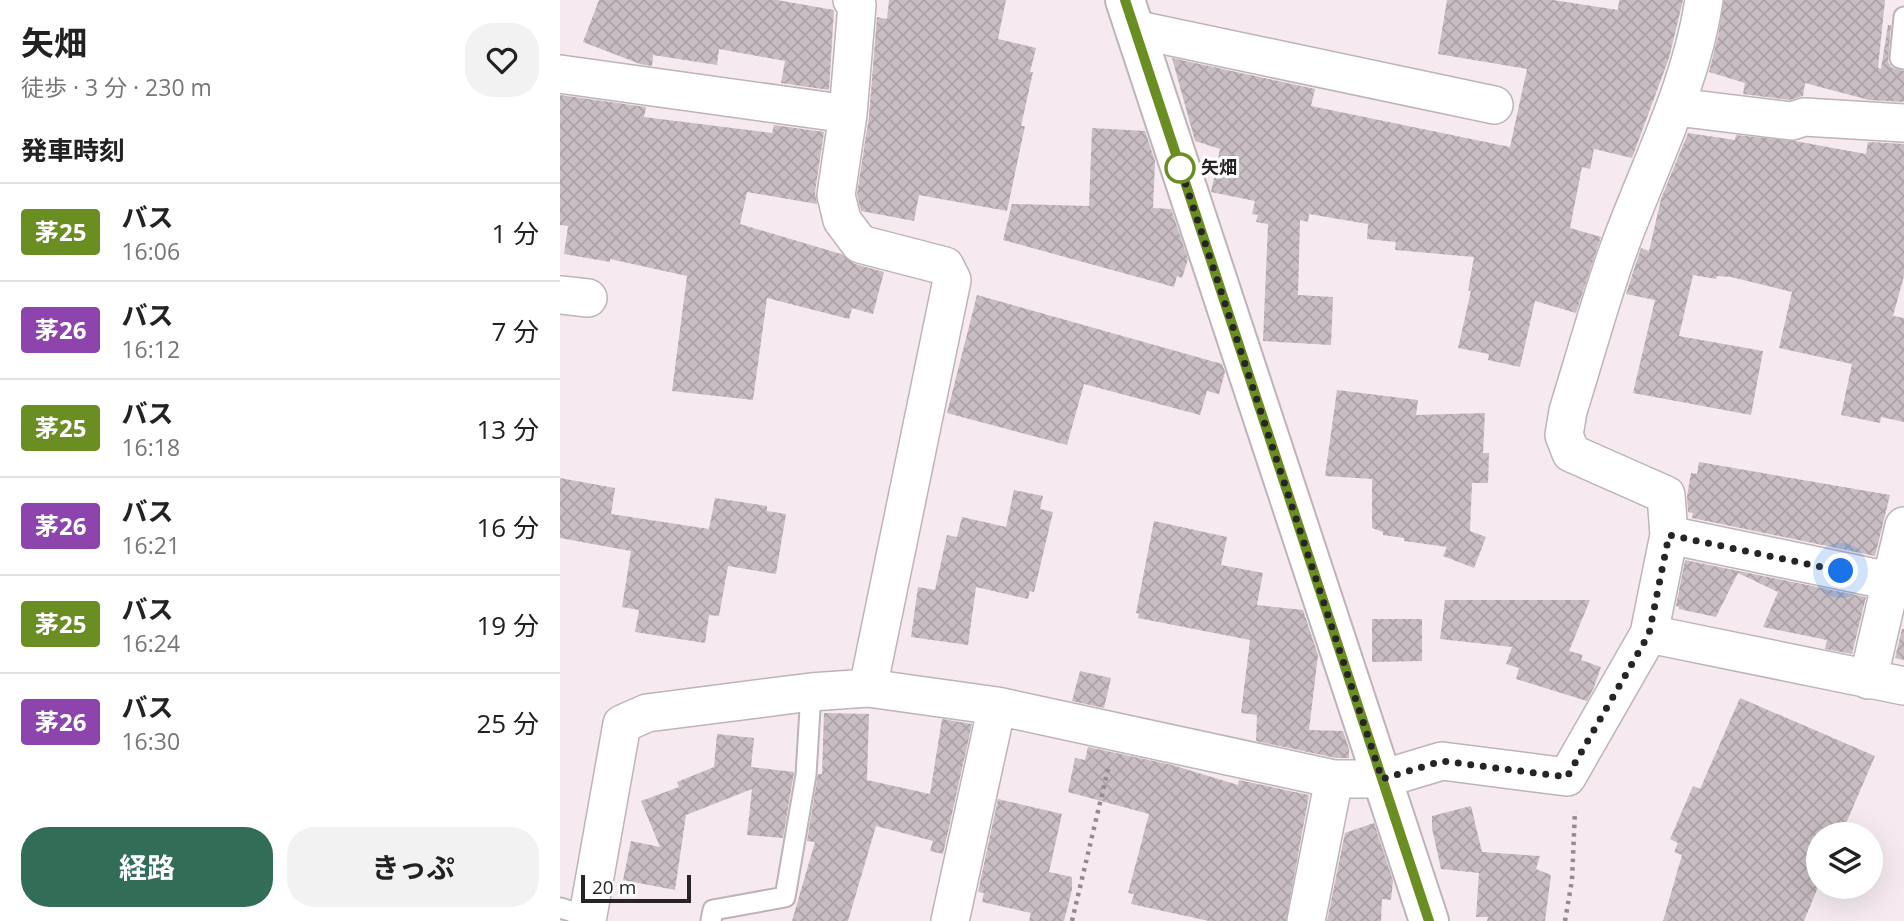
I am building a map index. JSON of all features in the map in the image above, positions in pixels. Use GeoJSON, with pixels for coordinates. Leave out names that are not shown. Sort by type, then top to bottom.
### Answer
{"type":"FeatureCollection","features":[{"type":"Feature","properties":{"kind":"street"},"geometry":{"type":"LineString","coordinates":[[852,0],[857,5],[848,114],[836,195],[842,220],[860,244],[945,266],[953,280],[868,688]]}},
{"type":"Feature","properties":{"kind":"street"},"geometry":{"type":"LineString","coordinates":[[578,915],[622,724],[647,713],[811,692],[868,688],[997,706],[1334,779],[1382,779],[1442,761],[1567,777],[1649,634],[1669,535],[1666,495],[1571,453],[1564,435],[1568,411],[1619,248],[1676,107],[1702,18],[1704,0]]}},
{"type":"Feature","properties":{"kind":"street"},"geometry":{"type":"LineString","coordinates":[[1130,15],[1494,105]]}},
{"type":"Feature","properties":{"kind":"street"},"geometry":{"type":"LineString","coordinates":[[1130,15],[1429,921]]}},
{"type":"Feature","properties":{"kind":"street"},"geometry":{"type":"LineString","coordinates":[[560,74],[848,114]]}},
{"type":"Feature","properties":{"kind":"street"},"geometry":{"type":"LineString","coordinates":[[1676,107],[1792,121],[1804,117],[1904,124]]}},
{"type":"Feature","properties":{"kind":"street"},"geometry":{"type":"LineString","coordinates":[[1868,680],[1904,526]]}},
{"type":"Feature","properties":{"kind":"street"},"geometry":{"type":"LineString","coordinates":[[1669,535],[1890,581]]}},
{"type":"Feature","properties":{"kind":"street"},"geometry":{"type":"LineString","coordinates":[[1649,634],[1904,686]]}},
{"type":"Feature","properties":{"kind":"street"},"geometry":{"type":"LineString","coordinates":[[950,921],[997,706]]}},
{"type":"Feature","properties":{"kind":"street"},"geometry":{"type":"LineString","coordinates":[[1306,921],[1334,779]]}},
{"type":"Feature","properties":{"kind":"lane"},"geometry":{"type":"LineString","coordinates":[[1904,17],[1900,58],[1904,59]]}},
{"type":"Feature","properties":{"kind":"lane"},"geometry":{"type":"LineString","coordinates":[[711,921],[713,910],[785,897],[806,775],[811,692]]}},
{"type":"Feature","properties":{"kind":"path"},"geometry":{"type":"LineString","coordinates":[[1072,921],[1117,732]]}},
{"type":"Feature","properties":{"kind":"path"},"geometry":{"type":"LineString","coordinates":[[1565,921],[1572,880],[1575,796],[1567,777]]}},
{"type":"Feature","properties":{"kind":"building"},"geometry":{"type":"Polygon","coordinates":[[[599,0],[777,0],[834,10],[829,90],[781,83],[785,61],[719,49],[717,65],[653,55],[652,66],[583,42],[599,0]]]}},
{"type":"Feature","properties":{"kind":"building"},"geometry":{"type":"Polygon","coordinates":[[[889,0],[1006,0],[998,39],[1036,48],[1021,126],[1025,126],[1007,211],[919,195],[914,221],[861,211],[857,194],[869,116],[877,17],[887,19],[889,0]]]}},
{"type":"Feature","properties":{"kind":"building"},"geometry":{"type":"Polygon","coordinates":[[[1447,0],[1553,0],[1618,10],[1619,0],[1683,0],[1669,58],[1632,158],[1594,149],[1590,169],[1582,167],[1570,228],[1601,237],[1576,313],[1535,301],[1520,367],[1488,360],[1489,354],[1458,348],[1471,291],[1468,291],[1474,257],[1395,250],[1396,242],[1367,239],[1368,224],[1309,214],[1308,222],[1300,220],[1298,295],[1333,297],[1331,345],[1263,341],[1268,224],[1256,222],[1258,215],[1252,214],[1255,201],[1211,192],[1220,149],[1195,141],[1172,58],[1315,89],[1311,106],[1510,147],[1527,69],[1438,54],[1447,0]]]}},
{"type":"Feature","properties":{"kind":"building"},"geometry":{"type":"Polygon","coordinates":[[[1724,0],[1885,0],[1878,68],[1881,69],[1888,25],[1891,25],[1888,62],[1892,68],[1904,71],[1904,102],[1869,100],[1805,83],[1803,96],[1790,100],[1743,94],[1745,83],[1709,72],[1724,0]]]}},
{"type":"Feature","properties":{"kind":"building"},"geometry":{"type":"Polygon","coordinates":[[[560,95],[646,107],[644,117],[772,133],[774,125],[824,132],[815,192],[817,204],[747,192],[740,224],[841,254],[855,264],[884,272],[873,314],[852,308],[849,319],[767,298],[753,400],[672,391],[687,276],[610,259],[610,262],[564,254],[568,226],[560,225],[560,95]]]}},
{"type":"Feature","properties":{"kind":"building"},"geometry":{"type":"Polygon","coordinates":[[[1092,128],[1145,131],[1155,161],[1153,208],[1171,209],[1188,259],[1182,278],[1177,276],[1174,287],[1003,240],[1012,204],[1089,206],[1092,128]]]}},
{"type":"Feature","properties":{"kind":"building"},"geometry":{"type":"Polygon","coordinates":[[[1688,133],[1735,140],[1736,135],[1795,141],[1866,154],[1868,142],[1904,144],[1904,276],[1893,316],[1904,318],[1904,422],[1881,417],[1880,423],[1841,415],[1852,364],[1779,348],[1792,292],[1731,277],[1717,276],[1716,279],[1693,275],[1679,336],[1763,351],[1751,415],[1633,393],[1655,300],[1626,294],[1641,248],[1649,251],[1661,199],[1688,133]]]}},
{"type":"Feature","properties":{"kind":"building"},"geometry":{"type":"Polygon","coordinates":[[[977,295],[1222,364],[1225,372],[1219,394],[1207,391],[1200,415],[1084,384],[1067,445],[947,413],[977,295]]]}},
{"type":"Feature","properties":{"kind":"building"},"geometry":{"type":"Polygon","coordinates":[[[1337,390],[1418,400],[1416,415],[1485,413],[1483,453],[1489,453],[1488,483],[1472,483],[1470,531],[1486,537],[1474,568],[1443,556],[1447,547],[1404,541],[1404,538],[1383,535],[1383,532],[1372,528],[1372,479],[1325,476],[1337,390]]]}},
{"type":"Feature","properties":{"kind":"building"},"geometry":{"type":"Polygon","coordinates":[[[1699,462],[1890,495],[1875,556],[1692,518],[1693,513],[1688,512],[1687,496],[1691,473],[1697,474],[1699,462]]]}},
{"type":"Feature","properties":{"kind":"building"},"geometry":{"type":"Polygon","coordinates":[[[560,478],[615,488],[611,514],[709,529],[715,498],[767,506],[767,511],[786,514],[776,574],[728,566],[719,616],[709,615],[705,643],[635,632],[639,610],[622,607],[631,551],[560,538],[560,478]]]}},
{"type":"Feature","properties":{"kind":"building"},"geometry":{"type":"Polygon","coordinates":[[[1014,490],[1043,496],[1040,509],[1053,512],[1034,592],[1030,591],[1028,599],[976,587],[968,645],[911,637],[918,587],[935,590],[947,535],[957,537],[962,517],[1006,527],[1014,490]]]}},
{"type":"Feature","properties":{"kind":"building"},"geometry":{"type":"Polygon","coordinates":[[[1154,521],[1227,537],[1221,565],[1263,573],[1257,605],[1303,610],[1318,655],[1309,730],[1343,731],[1349,758],[1336,758],[1256,741],[1257,715],[1241,713],[1250,640],[1138,618],[1139,614],[1136,613],[1154,521]]]}},
{"type":"Feature","properties":{"kind":"building"},"geometry":{"type":"Polygon","coordinates":[[[1685,560],[1866,597],[1852,654],[1825,649],[1827,640],[1763,627],[1778,592],[1738,573],[1716,617],[1679,609],[1676,606],[1685,560]]]}},
{"type":"Feature","properties":{"kind":"building"},"geometry":{"type":"Polygon","coordinates":[[[1445,600],[1590,600],[1569,651],[1583,655],[1581,660],[1601,667],[1587,701],[1516,679],[1519,668],[1506,664],[1512,647],[1440,639],[1445,600]]]}},
{"type":"Feature","properties":{"kind":"building"},"geometry":{"type":"Polygon","coordinates":[[[1372,619],[1422,619],[1422,661],[1372,662],[1372,619]]]}},
{"type":"Feature","properties":{"kind":"building"},"geometry":{"type":"Polygon","coordinates":[[[1904,629],[1904,660],[1895,658],[1904,629]]]}},
{"type":"Feature","properties":{"kind":"building"},"geometry":{"type":"Polygon","coordinates":[[[1080,671],[1111,678],[1104,708],[1072,701],[1080,671]]]}},
{"type":"Feature","properties":{"kind":"building"},"geometry":{"type":"Polygon","coordinates":[[[1740,698],[1875,756],[1847,822],[1806,822],[1806,899],[1813,899],[1804,921],[1663,921],[1682,855],[1674,852],[1678,843],[1670,839],[1693,786],[1700,789],[1740,698]]]}},
{"type":"Feature","properties":{"kind":"building"},"geometry":{"type":"Polygon","coordinates":[[[824,713],[869,714],[867,780],[930,794],[942,719],[972,724],[943,854],[930,851],[933,841],[876,826],[848,921],[792,921],[815,842],[807,841],[818,774],[822,774],[824,713]]]}},
{"type":"Feature","properties":{"kind":"building"},"geometry":{"type":"Polygon","coordinates":[[[717,734],[754,738],[751,767],[794,772],[783,838],[747,835],[752,789],[686,815],[675,890],[623,880],[631,841],[660,847],[641,801],[679,787],[677,782],[714,767],[717,734]]]}},
{"type":"Feature","properties":{"kind":"building"},"geometry":{"type":"Polygon","coordinates":[[[1088,747],[1172,765],[1238,785],[1239,780],[1309,795],[1286,921],[1209,921],[1131,904],[1134,894],[1128,893],[1149,814],[1068,792],[1075,758],[1085,760],[1088,747]]]}},
{"type":"Feature","properties":{"kind":"building"},"geometry":{"type":"Polygon","coordinates":[[[998,799],[1062,814],[1049,872],[1072,877],[1072,890],[1064,921],[1029,921],[1031,913],[982,902],[984,893],[978,892],[998,799]]]}},
{"type":"Feature","properties":{"kind":"building"},"geometry":{"type":"Polygon","coordinates":[[[1471,806],[1482,852],[1540,856],[1536,869],[1551,875],[1545,921],[1487,921],[1488,917],[1476,917],[1479,873],[1441,869],[1432,816],[1471,806]]]}},
{"type":"Feature","properties":{"kind":"building"},"geometry":{"type":"Polygon","coordinates":[[[1374,823],[1393,881],[1391,900],[1382,899],[1381,921],[1327,921],[1345,833],[1374,823]]]}},
{"type":"Feature","properties":{"kind":"bus line","name":"茅25"},"geometry":{"type":"LineString","coordinates":[[1125,0],[1429,921]]}},
{"type":"Feature","properties":{"kind":"place","name":"矢畑"},"geometry":{"type":"Point","coordinates":[1180,168]}},
{"type":"Feature","properties":{"kind":"route"},"geometry":{"type":"LineString","coordinates":[[1180,168],[1177,158],[1382,779],[1442,761],[1567,777],[1649,634],[1669,535],[1841,571]]}}]}
